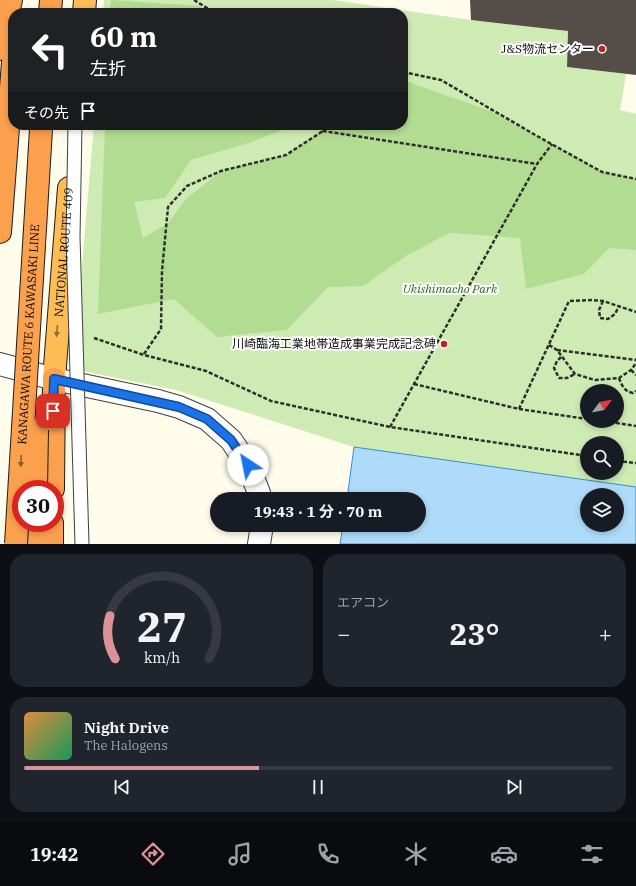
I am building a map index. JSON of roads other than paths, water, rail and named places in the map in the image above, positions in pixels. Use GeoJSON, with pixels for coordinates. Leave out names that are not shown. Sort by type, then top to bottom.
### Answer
{"type":"FeatureCollection","features":[{"type":"Feature","properties":{"kind":"highway"},"geometry":{"type":"LineString","coordinates":[[0,49],[8,13]]}},
{"type":"Feature","properties":{"kind":"highway"},"geometry":{"type":"LineString","coordinates":[[0,232],[8,127]]}},
{"type":"Feature","properties":{"kind":"highway"},"geometry":{"type":"LineString","coordinates":[[36,480],[41,130]]}},
{"type":"Feature","properties":{"kind":"highway","name":"KANAGAWA ROUTE 6 KAWASAKI LINE"},"geometry":{"type":"LineString","coordinates":[[16,544],[41,130]]}},
{"type":"Feature","properties":{"kind":"highway","name":"NATIONAL ROUTE 409"},"geometry":{"type":"LineString","coordinates":[[54,379],[75,130]]}},
{"type":"Feature","properties":{"kind":"highway"},"geometry":{"type":"LineString","coordinates":[[53,480],[54,379]]}},
{"type":"Feature","properties":{"kind":"highway"},"geometry":{"type":"LineString","coordinates":[[35,532],[35,544]]}},
{"type":"Feature","properties":{"kind":"highway"},"geometry":{"type":"LineString","coordinates":[[52,532],[52,544]]}},
{"type":"Feature","properties":{"kind":"street"},"geometry":{"type":"LineString","coordinates":[[0,364],[54,379],[158,401],[179,407],[207,419],[231,440],[248,465],[259,492]]}},
{"type":"Feature","properties":{"kind":"street"},"geometry":{"type":"LineString","coordinates":[[0,380],[54,379]]}},
{"type":"Feature","properties":{"kind":"street"},"geometry":{"type":"LineString","coordinates":[[259,544],[261,532]]}},
{"type":"Feature","properties":{"kind":"lane"},"geometry":{"type":"LineString","coordinates":[[75,130],[73,237],[82,544]]}},
{"type":"Feature","properties":{"kind":"water"},"geometry":{"type":"Polygon","coordinates":[[[354,447],[636,487],[636,544],[340,544],[342,532],[426,532],[426,492],[348,492],[354,447]]]}},
{"type":"Feature","properties":{"kind":"place","name":"J&S物流センター"},"geometry":{"type":"Point","coordinates":[602,49]}},
{"type":"Feature","properties":{"kind":"place","name":"川崎臨海工業地帯造成事業完成記念碑"},"geometry":{"type":"Point","coordinates":[444,344]}},
{"type":"Feature","properties":{"kind":"park label","name":"Ukishimacho Park"},"geometry":{"type":"Point","coordinates":[450,289]}}]}
